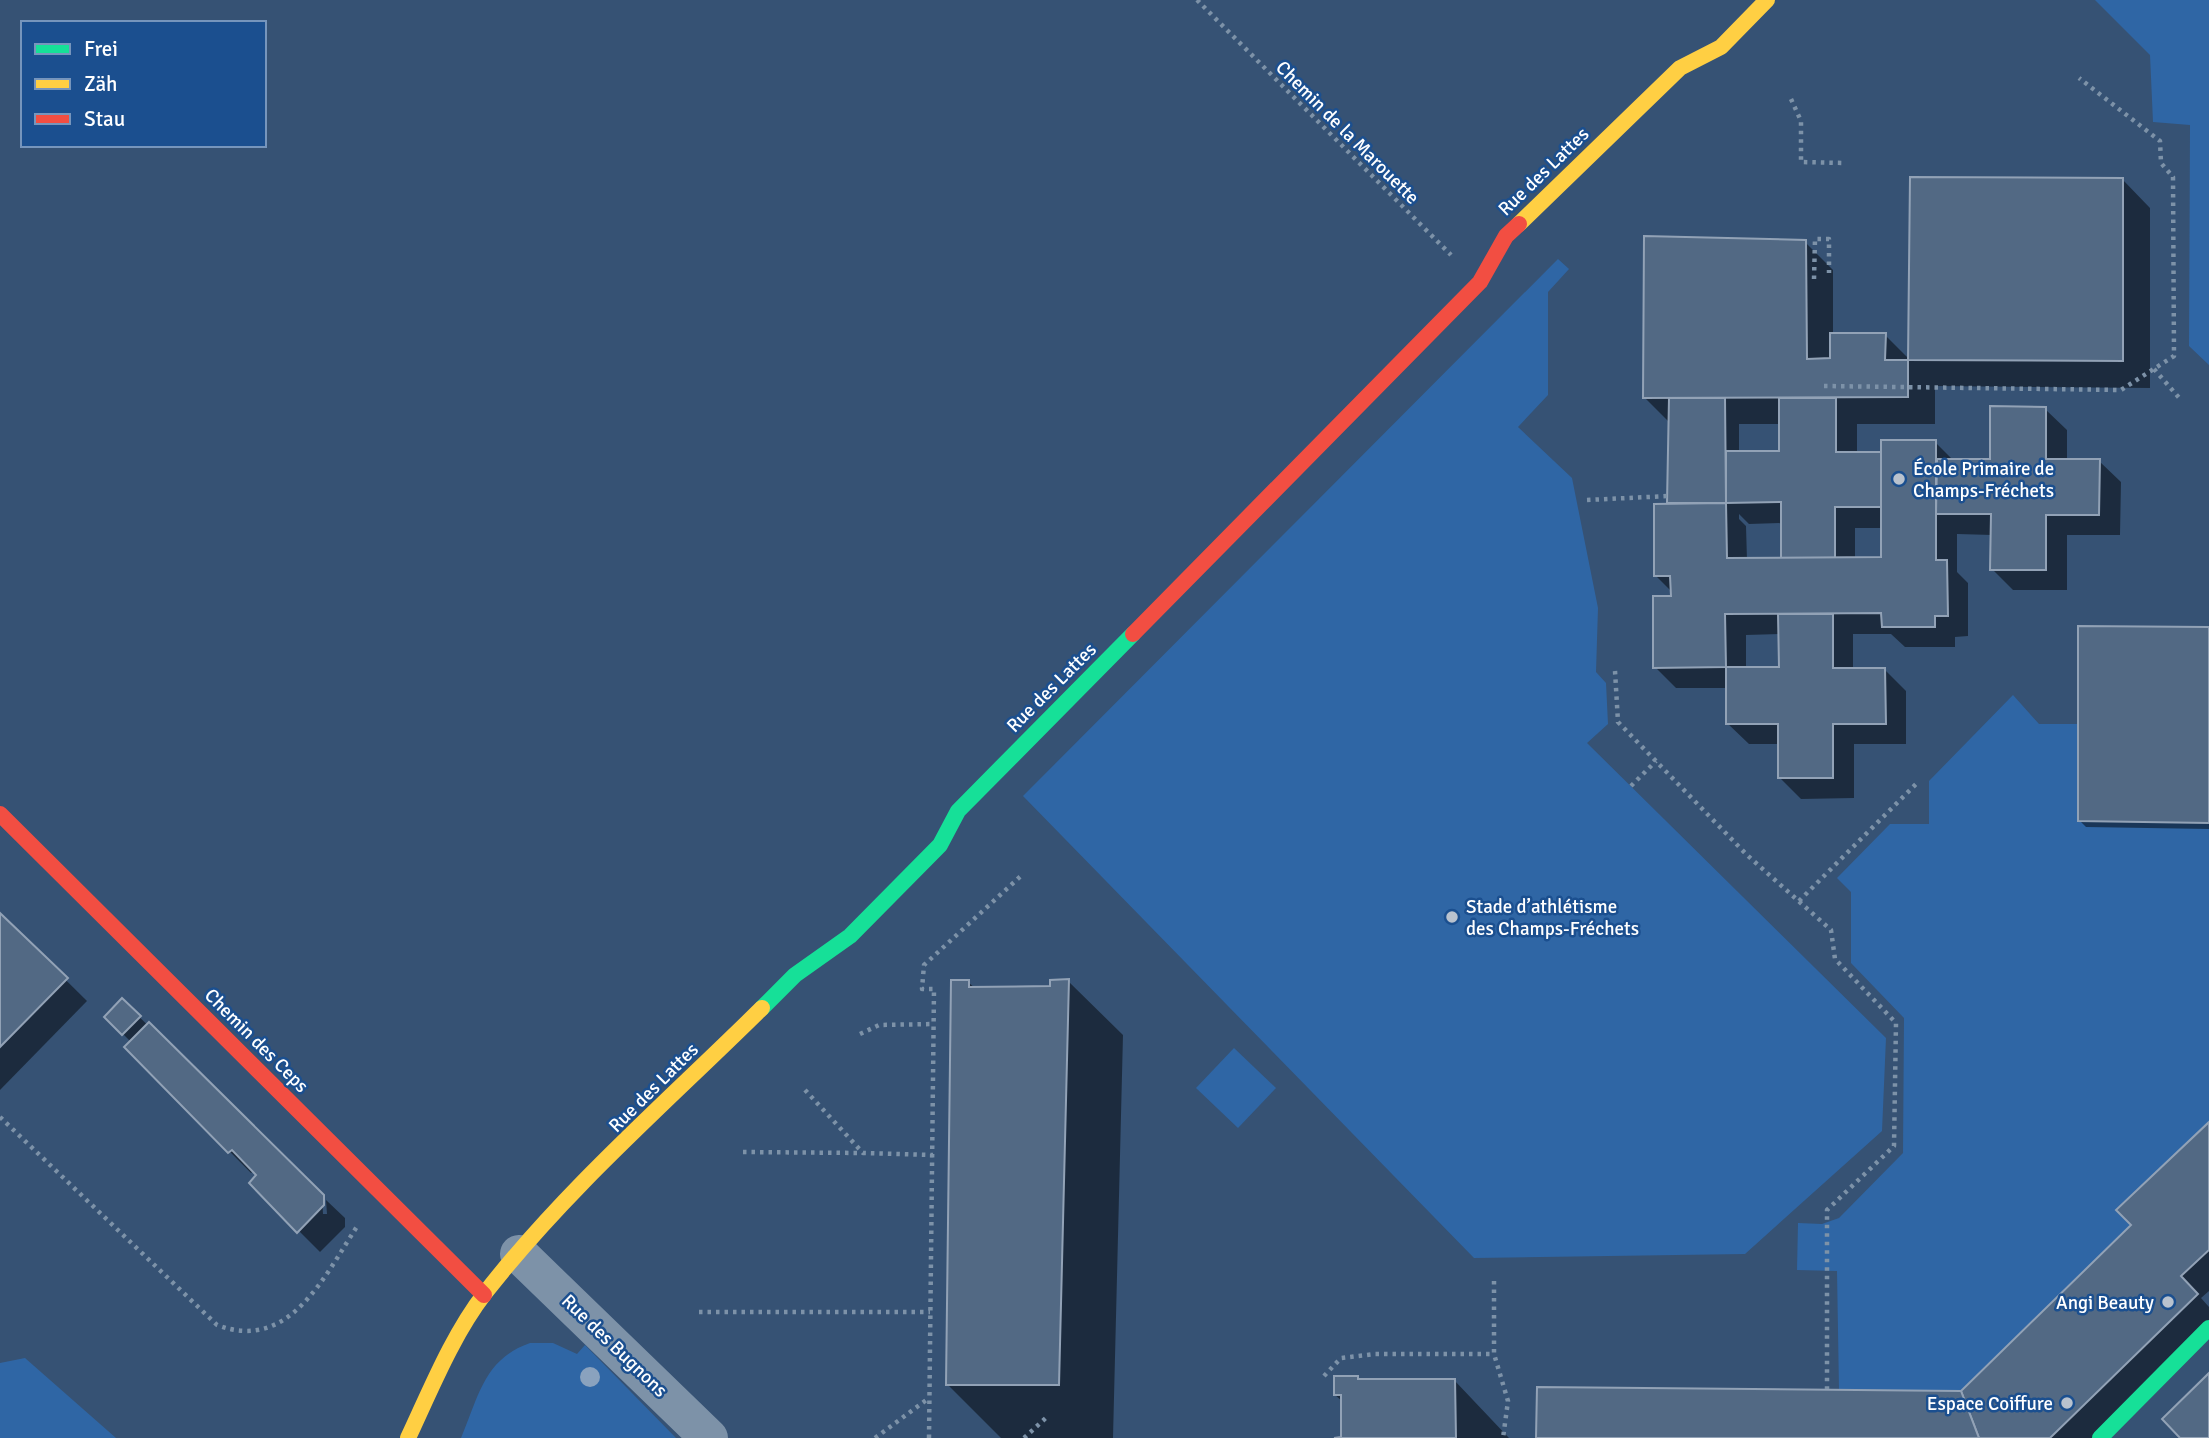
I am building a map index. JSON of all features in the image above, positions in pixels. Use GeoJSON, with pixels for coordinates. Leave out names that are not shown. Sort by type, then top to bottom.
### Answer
{"type":"FeatureCollection","features":[{"type":"Feature","properties":{"kind":"street","name":"Rue des Lattes"},"geometry":{"type":"LineString","coordinates":[[408,1438],[449,1353],[484,1295],[554,1214],[795,975],[850,936],[940,845],[958,811],[1480,282],[1506,236],[1680,68],[1721,47],[1767,0]]}},
{"type":"Feature","properties":{"kind":"street","name":"Chemin des Ceps"},"geometry":{"type":"LineString","coordinates":[[0,814],[484,1295]]}},
{"type":"Feature","properties":{"kind":"street","name":"Rue des Bugnons"},"geometry":{"type":"LineString","coordinates":[[519,1254],[709,1438]]}},
{"type":"Feature","properties":{"kind":"street"},"geometry":{"type":"LineString","coordinates":[[2100,1438],[2209,1328]]}},
{"type":"Feature","properties":{"kind":"path","name":"Chemin de la Marouette"},"geometry":{"type":"LineString","coordinates":[[1197,0],[1480,282]]}},
{"type":"Feature","properties":{"kind":"path"},"geometry":{"type":"LineString","coordinates":[[1824,386],[2120,390],[2174,356],[2173,177],[2161,163],[2160,141],[2079,78]]}},
{"type":"Feature","properties":{"kind":"path"},"geometry":{"type":"LineString","coordinates":[[1791,99],[1801,121],[1801,162],[1844,163]]}},
{"type":"Feature","properties":{"kind":"path"},"geometry":{"type":"LineString","coordinates":[[1814,279],[1815,239],[1829,239],[1829,273]]}},
{"type":"Feature","properties":{"kind":"path"},"geometry":{"type":"LineString","coordinates":[[2154,369],[2181,400]]}},
{"type":"Feature","properties":{"kind":"path"},"geometry":{"type":"LineString","coordinates":[[1587,500],[1668,496]]}},
{"type":"Feature","properties":{"kind":"path"},"geometry":{"type":"LineString","coordinates":[[1615,671],[1618,722],[1747,855],[1831,930],[1835,959],[1896,1023],[1894,1146],[1827,1210],[1827,1389]]}},
{"type":"Feature","properties":{"kind":"path"},"geometry":{"type":"LineString","coordinates":[[1631,786],[1656,761]]}},
{"type":"Feature","properties":{"kind":"path"},"geometry":{"type":"LineString","coordinates":[[1799,901],[1919,781]]}},
{"type":"Feature","properties":{"kind":"path"},"geometry":{"type":"LineString","coordinates":[[929,1438],[934,989],[922,989],[924,965],[1023,874]]}},
{"type":"Feature","properties":{"kind":"path"},"geometry":{"type":"LineString","coordinates":[[860,1034],[879,1025],[934,1024]]}},
{"type":"Feature","properties":{"kind":"path"},"geometry":{"type":"LineString","coordinates":[[805,1090],[863,1153]]}},
{"type":"Feature","properties":{"kind":"path"},"geometry":{"type":"LineString","coordinates":[[0,1117],[217,1325],[231,1331],[255,1332],[305,1306],[380,1191]]}},
{"type":"Feature","properties":{"kind":"path"},"geometry":{"type":"LineString","coordinates":[[743,1152],[933,1155]]}},
{"type":"Feature","properties":{"kind":"path"},"geometry":{"type":"LineString","coordinates":[[1494,1281],[1494,1354],[1508,1401],[1503,1438]]}},
{"type":"Feature","properties":{"kind":"path"},"geometry":{"type":"LineString","coordinates":[[699,1312],[930,1312]]}},
{"type":"Feature","properties":{"kind":"path"},"geometry":{"type":"LineString","coordinates":[[1324,1376],[1340,1358],[1375,1354],[1494,1354]]}},
{"type":"Feature","properties":{"kind":"path"},"geometry":{"type":"LineString","coordinates":[[875,1438],[929,1398]]}},
{"type":"Feature","properties":{"kind":"path"},"geometry":{"type":"LineString","coordinates":[[1024,1438],[1048,1416]]}},
{"type":"Feature","properties":{"kind":"shaded area"},"geometry":{"type":"Polygon","coordinates":[[[2095,0],[2209,0],[2209,365],[2189,346],[2190,125],[2153,122],[2150,55],[2095,0]]]}},
{"type":"Feature","properties":{"kind":"shaded area","name":"Stade d’athlétisme des Champs-Fréchets"},"geometry":{"type":"Polygon","coordinates":[[[1558,259],[1569,269],[1548,292],[1548,395],[1518,427],[1572,478],[1598,608],[1596,672],[1606,683],[1608,724],[1587,743],[1886,1038],[1882,1131],[1745,1254],[1474,1258],[1023,796],[1558,259]]]}},
{"type":"Feature","properties":{"kind":"shaded area"},"geometry":{"type":"Polygon","coordinates":[[[2013,695],[2039,724],[2078,724],[2078,821],[2209,823],[2209,1122],[2116,1209],[2131,1225],[1961,1391],[1839,1390],[1837,1271],[1797,1270],[1798,1223],[1822,1224],[1839,1218],[1903,1153],[1904,1018],[1851,963],[1851,892],[1837,878],[1890,824],[1929,824],[1929,781],[2013,695]]]}},
{"type":"Feature","properties":{"kind":"shaded area"},"geometry":{"type":"Polygon","coordinates":[[[1234,1048],[1276,1088],[1238,1128],[1196,1088],[1234,1048]]]}},
{"type":"Feature","properties":{"kind":"shaded area"},"geometry":{"type":"Polygon","coordinates":[[[530,1343],[553,1343],[577,1354],[585,1345],[676,1438],[461,1438],[485,1381],[493,1369],[502,1359],[530,1343]]]}},
{"type":"Feature","properties":{"kind":"shaded area"},"geometry":{"type":"Polygon","coordinates":[[[25,1358],[116,1438],[0,1438],[0,1363],[25,1358]]]}},
{"type":"Feature","properties":{"kind":"building"},"geometry":{"type":"Polygon","coordinates":[[[1910,177],[2123,178],[2123,361],[1908,360],[1910,177]]]}},
{"type":"Feature","properties":{"kind":"building"},"geometry":{"type":"Polygon","coordinates":[[[1644,236],[1806,240],[1807,359],[1830,358],[1830,333],[1886,333],[1885,360],[1908,360],[1908,397],[1643,398],[1644,236]]]}},
{"type":"Feature","properties":{"kind":"building"},"geometry":{"type":"Polygon","coordinates":[[[1669,398],[1725,398],[1726,503],[1667,503],[1669,398]]]}},
{"type":"Feature","properties":{"kind":"building"},"geometry":{"type":"Polygon","coordinates":[[[1779,398],[1836,398],[1836,452],[1881,452],[1881,507],[1835,507],[1835,558],[1781,558],[1781,502],[1726,503],[1726,451],[1779,451],[1779,398]]]}},
{"type":"Feature","properties":{"kind":"building"},"geometry":{"type":"Polygon","coordinates":[[[1990,406],[2046,407],[2046,459],[2100,459],[2099,515],[2046,515],[2046,570],[1990,570],[1991,514],[1936,514],[1937,459],[1990,459],[1990,406]]]}},
{"type":"Feature","properties":{"kind":"building"},"geometry":{"type":"Polygon","coordinates":[[[1881,440],[1936,440],[1936,560],[1947,560],[1948,616],[1935,616],[1935,627],[1882,627],[1881,613],[1725,614],[1726,667],[1653,668],[1653,596],[1671,596],[1670,576],[1654,576],[1654,504],[1726,503],[1727,558],[1881,557],[1881,440]]]}},
{"type":"Feature","properties":{"kind":"building"},"geometry":{"type":"Polygon","coordinates":[[[1778,614],[1833,614],[1833,668],[1885,668],[1886,724],[1833,724],[1833,778],[1778,778],[1778,724],[1726,724],[1726,667],[1779,667],[1778,614]]]}},
{"type":"Feature","properties":{"kind":"building"},"geometry":{"type":"Polygon","coordinates":[[[2078,626],[2209,627],[2209,823],[2078,821],[2078,626]]]}},
{"type":"Feature","properties":{"kind":"building"},"geometry":{"type":"Polygon","coordinates":[[[0,913],[68,978],[0,1047],[0,913]]]}},
{"type":"Feature","properties":{"kind":"building"},"geometry":{"type":"Polygon","coordinates":[[[1069,979],[1059,1385],[946,1385],[951,980],[969,980],[969,987],[1050,986],[1050,980],[1069,979]]]}},
{"type":"Feature","properties":{"kind":"building"},"geometry":{"type":"Polygon","coordinates":[[[122,998],[141,1016],[122,1035],[104,1017],[122,998]]]}},
{"type":"Feature","properties":{"kind":"building"},"geometry":{"type":"Polygon","coordinates":[[[149,1022],[324,1195],[324,1205],[297,1233],[249,1183],[256,1175],[232,1150],[228,1153],[124,1047],[149,1022]]]}},
{"type":"Feature","properties":{"kind":"building"},"geometry":{"type":"Polygon","coordinates":[[[2209,1122],[2209,1250],[2181,1276],[2198,1294],[2050,1438],[1979,1438],[1961,1391],[2131,1225],[2116,1210],[2209,1122]]]}},
{"type":"Feature","properties":{"kind":"building"},"geometry":{"type":"Polygon","coordinates":[[[2209,1373],[2209,1438],[2180,1438],[2162,1419],[2209,1373]]]}},
{"type":"Feature","properties":{"kind":"building"},"geometry":{"type":"Polygon","coordinates":[[[1334,1376],[1358,1376],[1358,1379],[1455,1379],[1456,1438],[1334,1438],[1341,1437],[1341,1395],[1334,1395],[1334,1376]]]}},
{"type":"Feature","properties":{"kind":"building"},"geometry":{"type":"Polygon","coordinates":[[[1537,1387],[1961,1391],[1979,1438],[1536,1438],[1537,1387]]]}},
{"type":"Feature","properties":{"kind":"traffic: fast"},"geometry":{"type":"LineString","coordinates":[[762,1008],[795,975],[850,936],[940,845],[958,811],[1133,634]]}},
{"type":"Feature","properties":{"kind":"traffic: fast"},"geometry":{"type":"LineString","coordinates":[[2100,1438],[2209,1328]]}},
{"type":"Feature","properties":{"kind":"traffic: slow"},"geometry":{"type":"LineString","coordinates":[[1519,224],[1680,68],[1721,47],[1767,0]]}},
{"type":"Feature","properties":{"kind":"traffic: slow"},"geometry":{"type":"LineString","coordinates":[[408,1438],[462,1327],[516,1255],[584,1181],[762,1008]]}},
{"type":"Feature","properties":{"kind":"traffic: jam"},"geometry":{"type":"LineString","coordinates":[[1133,634],[1480,282],[1506,236],[1519,224]]}},
{"type":"Feature","properties":{"kind":"traffic: jam"},"geometry":{"type":"LineString","coordinates":[[0,814],[484,1295]]}},
{"type":"Feature","properties":{"kind":"place","name":"École Primaire de Champs-Fréchets"},"geometry":{"type":"Point","coordinates":[1899,479]}},
{"type":"Feature","properties":{"kind":"place","name":"Stade d’athlétisme des Champs-Fréchets"},"geometry":{"type":"Point","coordinates":[1452,917]}},
{"type":"Feature","properties":{"kind":"place","name":"Angi Beauty"},"geometry":{"type":"Point","coordinates":[2168,1302]}},
{"type":"Feature","properties":{"kind":"place","name":"Espace Coiffure"},"geometry":{"type":"Point","coordinates":[2067,1403]}}]}
